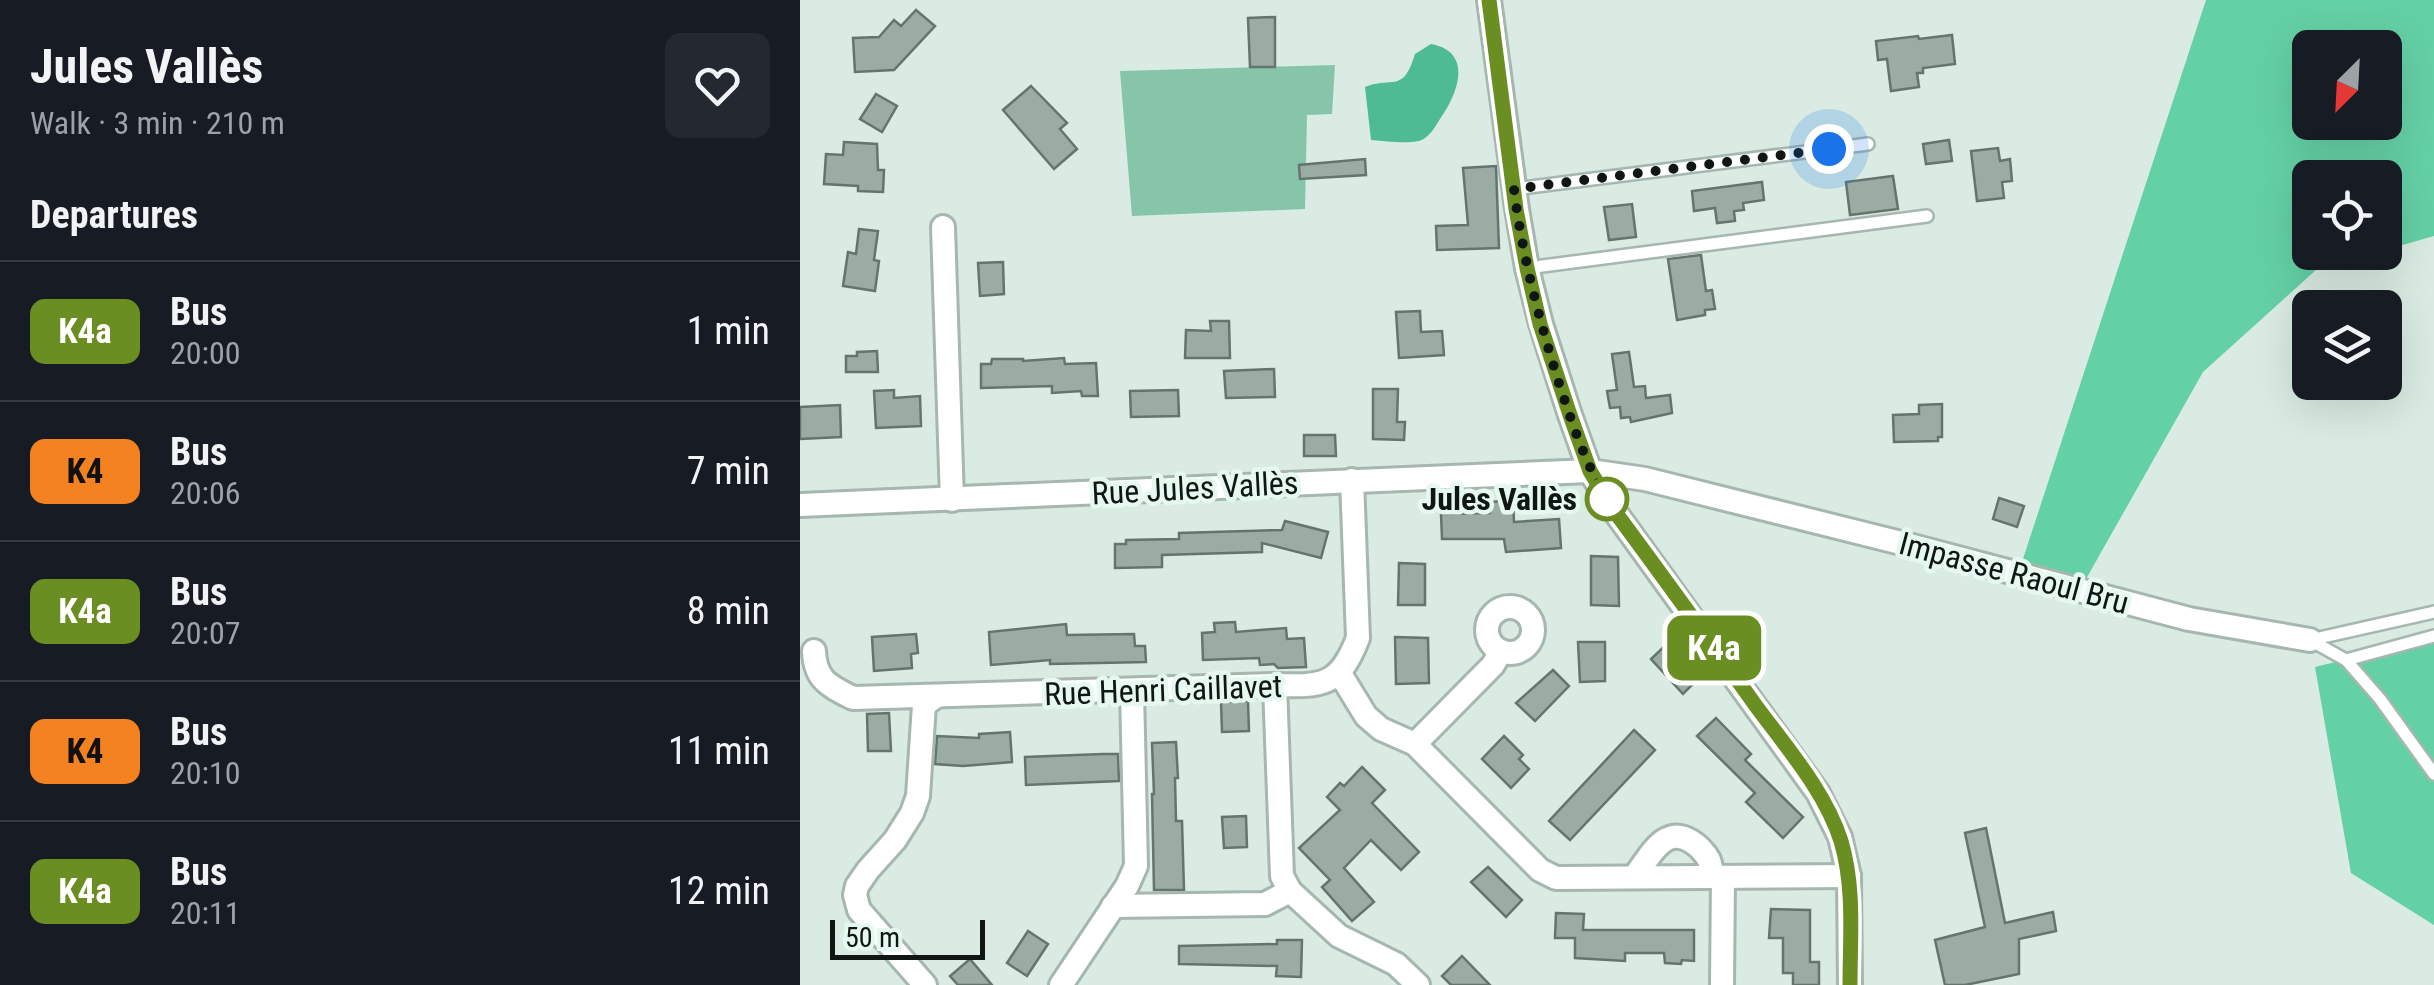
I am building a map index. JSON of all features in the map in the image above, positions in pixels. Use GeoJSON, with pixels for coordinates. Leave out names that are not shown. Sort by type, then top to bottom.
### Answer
{"type":"FeatureCollection","features":[{"type":"Feature","properties":{"kind":"street"},"geometry":{"type":"LineString","coordinates":[[1490,0],[1527,268],[1540,324],[1590,471],[1613,509],[1818,793],[1840,837],[1849,876],[1850,985]]}},
{"type":"Feature","properties":{"kind":"street"},"geometry":{"type":"LineString","coordinates":[[943,227],[952,500]]}},
{"type":"Feature","properties":{"kind":"street","name":"Rue Jules Vallès"},"geometry":{"type":"LineString","coordinates":[[800,505],[1590,471]]}},
{"type":"Feature","properties":{"kind":"street","name":"Impasse Raoul Bru"},"geometry":{"type":"LineString","coordinates":[[1590,471],[1664,484],[2190,620],[2310,640]]}},
{"type":"Feature","properties":{"kind":"street"},"geometry":{"type":"LineString","coordinates":[[1352,480],[1358,638],[1339,672],[1366,716],[1381,729],[1415,744],[1540,870],[1556,878],[1849,876]]}},
{"type":"Feature","properties":{"kind":"street","name":"Rue Henri Caillavet"},"geometry":{"type":"LineString","coordinates":[[814,651],[814,666],[827,685],[853,698],[1314,686],[1339,672]]}},
{"type":"Feature","properties":{"kind":"street"},"geometry":{"type":"LineString","coordinates":[[1415,744],[1493,666],[1502,651]]}},
{"type":"Feature","properties":{"kind":"street"},"geometry":{"type":"LineString","coordinates":[[1274,685],[1282,876],[1290,892],[1339,936],[1396,964],[1418,985]]}},
{"type":"Feature","properties":{"kind":"street"},"geometry":{"type":"LineString","coordinates":[[1061,985],[1136,866],[1132,691]]}},
{"type":"Feature","properties":{"kind":"street"},"geometry":{"type":"LineString","coordinates":[[925,985],[859,910],[855,895],[868,870],[895,840],[912,813],[918,796],[924,705],[935,697]]}},
{"type":"Feature","properties":{"kind":"street"},"geometry":{"type":"LineString","coordinates":[[1634,877],[1663,841],[1672,837],[1693,842],[1708,860],[1718,877],[1722,985]]}},
{"type":"Feature","properties":{"kind":"street"},"geometry":{"type":"LineString","coordinates":[[1114,906],[1265,904],[1290,892]]}},
{"type":"Feature","properties":{"kind":"lane"},"geometry":{"type":"LineString","coordinates":[[1514,189],[1868,144]]}},
{"type":"Feature","properties":{"kind":"lane"},"geometry":{"type":"LineString","coordinates":[[1527,268],[1928,216]]}},
{"type":"Feature","properties":{"kind":"lane"},"geometry":{"type":"LineString","coordinates":[[2310,640],[2434,612]]}},
{"type":"Feature","properties":{"kind":"lane"},"geometry":{"type":"LineString","coordinates":[[2434,636],[2346,660],[2434,774]]}},
{"type":"Feature","properties":{"kind":"lane","name":"Impasse Raoul Bru"},"geometry":{"type":"LineString","coordinates":[[2310,640],[2346,660]]}},
{"type":"Feature","properties":{"kind":"shaded area"},"geometry":{"type":"Polygon","coordinates":[[[2206,0],[2434,0],[2434,236],[2402,245],[2402,160],[2292,160],[2292,270],[2316,270],[2203,372],[2086,579],[2021,565],[2206,0]]]}},
{"type":"Feature","properties":{"kind":"shaded area"},"geometry":{"type":"Polygon","coordinates":[[[1431,44],[1444,48],[1457,65],[1456,86],[1447,109],[1431,132],[1419,141],[1371,140],[1365,87],[1401,79],[1415,54],[1431,44]]]}},
{"type":"Feature","properties":{"kind":"shaded area"},"geometry":{"type":"Polygon","coordinates":[[[1335,65],[1332,114],[1307,115],[1305,209],[1132,216],[1120,71],[1335,65]]]}},
{"type":"Feature","properties":{"kind":"shaded area"},"geometry":{"type":"Polygon","coordinates":[[[2434,638],[2434,925],[2351,873],[2315,667],[2434,638]]]}},
{"type":"Feature","properties":{"kind":"building"},"geometry":{"type":"Polygon","coordinates":[[[916,10],[935,26],[894,70],[855,72],[853,38],[879,37],[894,20],[901,26],[916,10]]]}},
{"type":"Feature","properties":{"kind":"building"},"geometry":{"type":"Polygon","coordinates":[[[1275,17],[1275,67],[1250,67],[1248,18],[1275,17]]]}},
{"type":"Feature","properties":{"kind":"building"},"geometry":{"type":"Polygon","coordinates":[[[1952,35],[1955,64],[1923,68],[1923,73],[1917,73],[1919,87],[1891,91],[1887,59],[1878,60],[1876,41],[1952,35]]]}},
{"type":"Feature","properties":{"kind":"building"},"geometry":{"type":"Polygon","coordinates":[[[1031,86],[1067,123],[1060,129],[1077,149],[1054,169],[1003,110],[1031,86]]]}},
{"type":"Feature","properties":{"kind":"building"},"geometry":{"type":"Polygon","coordinates":[[[876,94],[897,106],[882,132],[860,119],[876,94]]]}},
{"type":"Feature","properties":{"kind":"building"},"geometry":{"type":"Polygon","coordinates":[[[1949,140],[1952,161],[1926,164],[1923,144],[1949,140]]]}},
{"type":"Feature","properties":{"kind":"building"},"geometry":{"type":"Polygon","coordinates":[[[844,142],[877,144],[878,170],[884,170],[883,192],[824,184],[826,154],[843,155],[844,142]]]}},
{"type":"Feature","properties":{"kind":"building"},"geometry":{"type":"Polygon","coordinates":[[[1998,148],[2000,161],[2010,159],[2012,181],[2002,182],[2004,198],[1977,201],[1971,151],[1998,148]]]}},
{"type":"Feature","properties":{"kind":"building"},"geometry":{"type":"Polygon","coordinates":[[[1365,159],[1366,175],[1300,179],[1299,165],[1365,159]]]}},
{"type":"Feature","properties":{"kind":"building"},"geometry":{"type":"Polygon","coordinates":[[[1496,166],[1499,248],[1437,250],[1436,226],[1468,225],[1463,168],[1496,166]]]}},
{"type":"Feature","properties":{"kind":"building"},"geometry":{"type":"Polygon","coordinates":[[[1893,176],[1898,209],[1850,215],[1846,182],[1893,176]]]}},
{"type":"Feature","properties":{"kind":"building"},"geometry":{"type":"Polygon","coordinates":[[[1762,182],[1764,200],[1743,203],[1744,210],[1734,211],[1735,221],[1717,223],[1715,208],[1694,211],[1692,191],[1762,182]]]}},
{"type":"Feature","properties":{"kind":"building"},"geometry":{"type":"Polygon","coordinates":[[[1632,204],[1636,237],[1609,240],[1604,207],[1632,204]]]}},
{"type":"Feature","properties":{"kind":"building"},"geometry":{"type":"Polygon","coordinates":[[[859,229],[878,231],[875,291],[843,286],[848,252],[856,254],[859,229]]]}},
{"type":"Feature","properties":{"kind":"building"},"geometry":{"type":"Polygon","coordinates":[[[1701,255],[1706,291],[1712,290],[1715,309],[1677,320],[1668,259],[1701,255]]]}},
{"type":"Feature","properties":{"kind":"building"},"geometry":{"type":"Polygon","coordinates":[[[1003,262],[1004,294],[980,296],[978,263],[1003,262]]]}},
{"type":"Feature","properties":{"kind":"building"},"geometry":{"type":"Polygon","coordinates":[[[1420,311],[1421,332],[1442,331],[1444,355],[1399,358],[1396,312],[1420,311]]]}},
{"type":"Feature","properties":{"kind":"building"},"geometry":{"type":"Polygon","coordinates":[[[1210,321],[1229,321],[1230,358],[1185,358],[1186,330],[1211,331],[1210,321]]]}},
{"type":"Feature","properties":{"kind":"building"},"geometry":{"type":"Polygon","coordinates":[[[877,351],[878,372],[846,372],[846,356],[877,351]]]}},
{"type":"Feature","properties":{"kind":"building"},"geometry":{"type":"Polygon","coordinates":[[[1629,352],[1634,387],[1645,386],[1646,398],[1670,395],[1672,413],[1631,422],[1630,417],[1621,418],[1620,407],[1610,408],[1607,391],[1617,390],[1612,354],[1629,352]]]}},
{"type":"Feature","properties":{"kind":"building"},"geometry":{"type":"Polygon","coordinates":[[[1064,358],[1065,364],[1096,363],[1098,396],[1082,396],[1081,391],[1052,393],[1052,386],[981,388],[981,364],[991,364],[992,359],[1064,358]]]}},
{"type":"Feature","properties":{"kind":"building"},"geometry":{"type":"Polygon","coordinates":[[[1274,369],[1275,397],[1226,398],[1224,371],[1274,369]]]}},
{"type":"Feature","properties":{"kind":"building"},"geometry":{"type":"Polygon","coordinates":[[[1373,389],[1398,389],[1397,422],[1405,422],[1404,440],[1373,439],[1373,389]]]}},
{"type":"Feature","properties":{"kind":"building"},"geometry":{"type":"Polygon","coordinates":[[[894,390],[894,398],[920,396],[921,426],[876,428],[874,391],[894,390]]]}},
{"type":"Feature","properties":{"kind":"building"},"geometry":{"type":"Polygon","coordinates":[[[1178,390],[1179,416],[1131,417],[1130,391],[1178,390]]]}},
{"type":"Feature","properties":{"kind":"building"},"geometry":{"type":"Polygon","coordinates":[[[1942,404],[1942,437],[1938,441],[1894,442],[1893,415],[1919,414],[1919,405],[1942,404]]]}},
{"type":"Feature","properties":{"kind":"building"},"geometry":{"type":"Polygon","coordinates":[[[840,405],[841,437],[800,439],[800,407],[840,405]]]}},
{"type":"Feature","properties":{"kind":"building"},"geometry":{"type":"Polygon","coordinates":[[[1304,435],[1335,435],[1336,456],[1304,456],[1304,435]]]}},
{"type":"Feature","properties":{"kind":"building"},"geometry":{"type":"Polygon","coordinates":[[[1999,498],[2024,506],[2017,527],[1993,519],[1999,498]]]}},
{"type":"Feature","properties":{"kind":"building"},"geometry":{"type":"Polygon","coordinates":[[[1513,500],[1514,522],[1559,519],[1561,548],[1506,552],[1504,539],[1442,539],[1441,514],[1490,513],[1491,502],[1513,500]]]}},
{"type":"Feature","properties":{"kind":"building"},"geometry":{"type":"Polygon","coordinates":[[[1285,521],[1328,532],[1321,558],[1262,543],[1262,552],[1162,555],[1162,567],[1115,568],[1115,544],[1126,544],[1126,540],[1179,539],[1179,533],[1282,530],[1285,521]]]}},
{"type":"Feature","properties":{"kind":"building"},"geometry":{"type":"Polygon","coordinates":[[[1591,556],[1618,557],[1619,606],[1591,605],[1591,556]]]}},
{"type":"Feature","properties":{"kind":"building"},"geometry":{"type":"Polygon","coordinates":[[[1399,563],[1425,564],[1425,605],[1398,605],[1399,563]]]}},
{"type":"Feature","properties":{"kind":"building"},"geometry":{"type":"Polygon","coordinates":[[[1235,622],[1236,632],[1286,628],[1287,639],[1304,638],[1306,667],[1260,665],[1259,658],[1203,660],[1202,633],[1215,632],[1214,623],[1235,622]]]}},
{"type":"Feature","properties":{"kind":"building"},"geometry":{"type":"Polygon","coordinates":[[[1066,624],[1067,635],[1134,634],[1135,646],[1145,646],[1146,662],[1050,664],[1050,660],[991,665],[989,632],[1066,624]]]}},
{"type":"Feature","properties":{"kind":"building"},"geometry":{"type":"Polygon","coordinates":[[[916,634],[918,653],[911,654],[912,668],[874,671],[872,637],[916,634]]]}},
{"type":"Feature","properties":{"kind":"building"},"geometry":{"type":"Polygon","coordinates":[[[1395,637],[1428,638],[1429,683],[1396,684],[1395,637]]]}},
{"type":"Feature","properties":{"kind":"building"},"geometry":{"type":"Polygon","coordinates":[[[1670,641],[1703,674],[1683,694],[1651,659],[1670,641]]]}},
{"type":"Feature","properties":{"kind":"building"},"geometry":{"type":"Polygon","coordinates":[[[1578,642],[1605,642],[1605,681],[1580,682],[1578,642]]]}},
{"type":"Feature","properties":{"kind":"building"},"geometry":{"type":"Polygon","coordinates":[[[1553,670],[1569,686],[1535,721],[1516,703],[1553,670]]]}},
{"type":"Feature","properties":{"kind":"building"},"geometry":{"type":"Polygon","coordinates":[[[1248,701],[1249,731],[1222,732],[1221,702],[1248,701]]]}},
{"type":"Feature","properties":{"kind":"building"},"geometry":{"type":"Polygon","coordinates":[[[889,713],[891,751],[868,751],[867,714],[889,713]]]}},
{"type":"Feature","properties":{"kind":"building"},"geometry":{"type":"Polygon","coordinates":[[[1716,718],[1751,754],[1745,760],[1803,817],[1783,838],[1746,802],[1755,793],[1697,736],[1716,718]]]}},
{"type":"Feature","properties":{"kind":"building"},"geometry":{"type":"Polygon","coordinates":[[[1634,730],[1655,750],[1570,840],[1549,821],[1634,730]]]}},
{"type":"Feature","properties":{"kind":"building"},"geometry":{"type":"Polygon","coordinates":[[[1010,732],[1012,762],[935,764],[937,736],[979,738],[979,734],[1010,732]]]}},
{"type":"Feature","properties":{"kind":"building"},"geometry":{"type":"Polygon","coordinates":[[[1504,736],[1523,755],[1519,759],[1529,769],[1511,788],[1482,759],[1504,736]]]}},
{"type":"Feature","properties":{"kind":"building"},"geometry":{"type":"Polygon","coordinates":[[[1176,742],[1176,821],[1182,821],[1184,890],[1154,890],[1152,743],[1176,742]]]}},
{"type":"Feature","properties":{"kind":"building"},"geometry":{"type":"Polygon","coordinates":[[[1118,754],[1119,781],[1026,785],[1025,757],[1118,754]]]}},
{"type":"Feature","properties":{"kind":"building"},"geometry":{"type":"Polygon","coordinates":[[[1362,767],[1385,790],[1372,803],[1419,852],[1401,870],[1371,840],[1344,868],[1374,902],[1352,921],[1322,887],[1330,880],[1299,848],[1340,810],[1327,797],[1362,767]]]}},
{"type":"Feature","properties":{"kind":"building"},"geometry":{"type":"Polygon","coordinates":[[[1246,816],[1247,847],[1224,848],[1222,817],[1246,816]]]}},
{"type":"Feature","properties":{"kind":"building"},"geometry":{"type":"Polygon","coordinates":[[[1986,828],[2005,923],[2053,912],[2056,931],[2019,939],[2019,974],[1945,985],[1935,940],[1985,927],[1965,833],[1986,828]]]}},
{"type":"Feature","properties":{"kind":"building"},"geometry":{"type":"Polygon","coordinates":[[[1488,867],[1522,900],[1506,917],[1471,882],[1488,867]]]}},
{"type":"Feature","properties":{"kind":"building"},"geometry":{"type":"Polygon","coordinates":[[[1771,909],[1810,910],[1810,962],[1819,962],[1819,985],[1793,985],[1793,973],[1783,973],[1783,938],[1769,938],[1771,909]]]}},
{"type":"Feature","properties":{"kind":"building"},"geometry":{"type":"Polygon","coordinates":[[[1556,913],[1584,914],[1583,930],[1694,930],[1694,961],[1665,963],[1664,953],[1625,953],[1625,961],[1575,958],[1575,938],[1555,938],[1556,913]]]}},
{"type":"Feature","properties":{"kind":"building"},"geometry":{"type":"Polygon","coordinates":[[[1028,931],[1048,944],[1027,976],[1007,963],[1028,931]]]}},
{"type":"Feature","properties":{"kind":"building"},"geometry":{"type":"Polygon","coordinates":[[[1277,940],[1302,940],[1301,977],[1276,976],[1277,966],[1179,964],[1179,946],[1277,944],[1277,940]]]}},
{"type":"Feature","properties":{"kind":"building"},"geometry":{"type":"Polygon","coordinates":[[[1462,956],[1490,985],[1451,985],[1442,976],[1462,956]]]}},
{"type":"Feature","properties":{"kind":"building"},"geometry":{"type":"Polygon","coordinates":[[[970,959],[992,985],[958,985],[950,976],[970,959]]]}},
{"type":"Feature","properties":{"kind":"bus line","name":"K4a"},"geometry":{"type":"LineString","coordinates":[[1489,0],[1527,268],[1540,324],[1590,471],[1613,509],[1818,793],[1840,837],[1849,876],[1850,985]]}},
{"type":"Feature","properties":{"kind":"place","name":"Jules Vallès"},"geometry":{"type":"Point","coordinates":[1607,499]}},
{"type":"Feature","properties":{"kind":"route"},"geometry":{"type":"LineString","coordinates":[[1607,499],[1590,471],[1540,324],[1514,189],[1829,149]]}}]}
